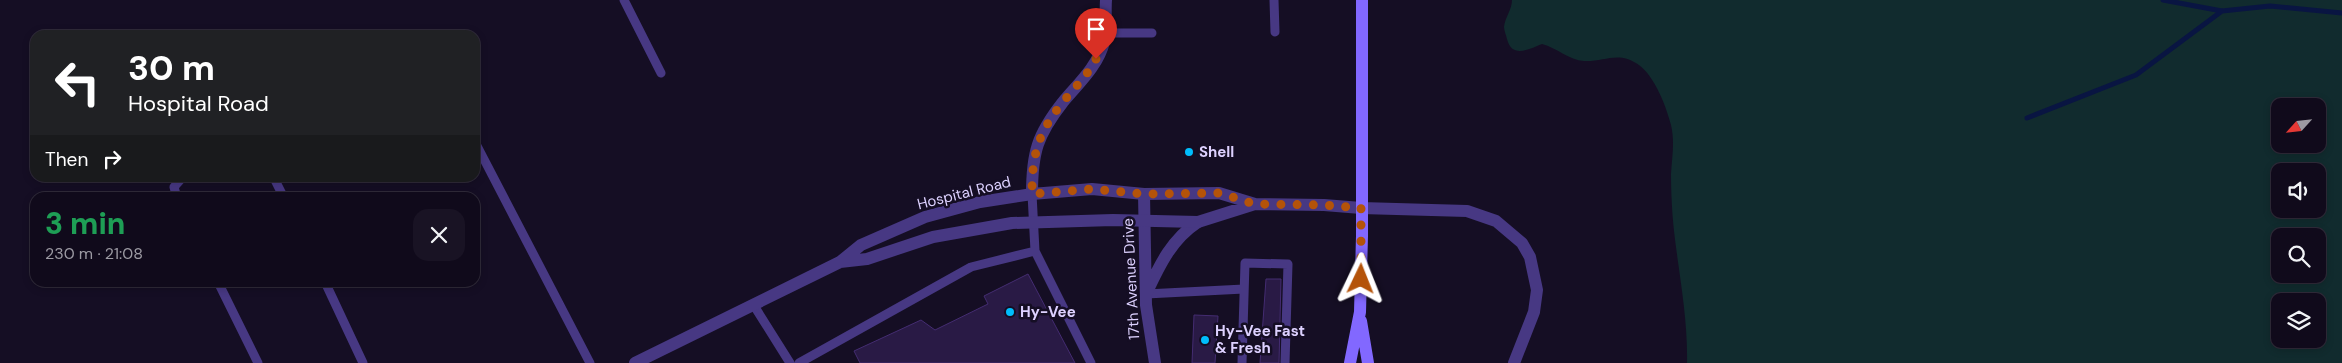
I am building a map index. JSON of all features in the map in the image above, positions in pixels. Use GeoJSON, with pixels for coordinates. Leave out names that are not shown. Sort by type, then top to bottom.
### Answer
{"type":"FeatureCollection","features":[{"type":"Feature","properties":{"kind":"main road"},"geometry":{"type":"LineString","coordinates":[[1362,0],[1360,312],[1368,363]]}},
{"type":"Feature","properties":{"kind":"main road"},"geometry":{"type":"LineString","coordinates":[[1350,363],[1360,312]]}},
{"type":"Feature","properties":{"kind":"street"},"geometry":{"type":"LineString","coordinates":[[1032,194],[1032,164],[1042,132],[1063,102],[1087,75],[1104,42],[1106,0]]}},
{"type":"Feature","properties":{"kind":"street","name":"Hospital Road"},"geometry":{"type":"LineString","coordinates":[[634,363],[840,262],[861,245],[925,217],[980,202],[1032,194],[1092,189],[1144,194],[1220,193],[1254,204],[1467,211],[1496,221],[1522,243],[1530,257],[1537,290],[1534,312],[1514,363]]}},
{"type":"Feature","properties":{"kind":"street","name":"17th Avenue Drive"},"geometry":{"type":"LineString","coordinates":[[1144,194],[1146,294],[1148,324],[1155,363]]}},
{"type":"Feature","properties":{"kind":"street","name":"Hospital Road"},"geometry":{"type":"LineString","coordinates":[[840,262],[867,259],[942,235],[986,226],[1033,221],[1144,220],[1198,222],[1254,204]]}},
{"type":"Feature","properties":{"kind":"street"},"geometry":{"type":"LineString","coordinates":[[1146,294],[1160,264],[1174,242],[1184,231],[1198,222]]}},
{"type":"Feature","properties":{"kind":"lane"},"geometry":{"type":"LineString","coordinates":[[624,0],[660,73]]}},
{"type":"Feature","properties":{"kind":"lane"},"geometry":{"type":"LineString","coordinates":[[1274,0],[1275,32]]}},
{"type":"Feature","properties":{"kind":"lane"},"geometry":{"type":"LineString","coordinates":[[1104,33],[1152,33]]}},
{"type":"Feature","properties":{"kind":"lane"},"geometry":{"type":"LineString","coordinates":[[480,152],[590,363]]}},
{"type":"Feature","properties":{"kind":"lane"},"geometry":{"type":"LineString","coordinates":[[1032,194],[1035,251],[1091,363]]}},
{"type":"Feature","properties":{"kind":"lane"},"geometry":{"type":"LineString","coordinates":[[799,363],[971,268],[1035,251]]}},
{"type":"Feature","properties":{"kind":"lane"},"geometry":{"type":"LineString","coordinates":[[1242,363],[1245,263],[1288,264],[1285,363]]}},
{"type":"Feature","properties":{"kind":"lane"},"geometry":{"type":"LineString","coordinates":[[220,287],[258,363]]}},
{"type":"Feature","properties":{"kind":"lane"},"geometry":{"type":"LineString","coordinates":[[327,287],[363,363]]}},
{"type":"Feature","properties":{"kind":"lane"},"geometry":{"type":"LineString","coordinates":[[1146,294],[1244,289]]}},
{"type":"Feature","properties":{"kind":"lane"},"geometry":{"type":"LineString","coordinates":[[753,304],[790,363]]}},
{"type":"Feature","properties":{"kind":"green space"},"geometry":{"type":"Polygon","coordinates":[[[1512,0],[2342,0],[2342,363],[1687,363],[1685,313],[1672,210],[1673,137],[1669,117],[1655,84],[1645,70],[1625,58],[1618,57],[1584,61],[1542,44],[1522,51],[1513,49],[1509,45],[1504,27],[1512,0]]]}},
{"type":"Feature","properties":{"kind":"building","name":"Hy-Vee"},"geometry":{"type":"Polygon","coordinates":[[[1028,274],[1075,363],[860,363],[854,351],[921,320],[935,330],[988,304],[984,296],[1028,274]]]}},
{"type":"Feature","properties":{"kind":"building"},"geometry":{"type":"Polygon","coordinates":[[[1266,279],[1281,279],[1279,363],[1260,363],[1266,279]]]}},
{"type":"Feature","properties":{"kind":"building","name":"Hy-Vee Fast & Fresh"},"geometry":{"type":"Polygon","coordinates":[[[1194,315],[1218,316],[1215,363],[1192,363],[1194,315]]]}},
{"type":"Feature","properties":{"kind":"waterway"},"geometry":{"type":"LineString","coordinates":[[2163,0],[2222,11],[2270,6],[2342,13]]}},
{"type":"Feature","properties":{"kind":"waterway"},"geometry":{"type":"LineString","coordinates":[[2027,118],[2136,75],[2222,11]]}},
{"type":"Feature","properties":{"kind":"place","name":"Shell"},"geometry":{"type":"Point","coordinates":[1189,152]}},
{"type":"Feature","properties":{"kind":"place","name":"Hy-Vee"},"geometry":{"type":"Point","coordinates":[1010,312]}},
{"type":"Feature","properties":{"kind":"place","name":"Hy-Vee Fast & Fresh"},"geometry":{"type":"Point","coordinates":[1205,340]}},
{"type":"Feature","properties":{"kind":"route"},"geometry":{"type":"LineString","coordinates":[[1096,59],[1087,75],[1063,102],[1042,132],[1032,164],[1032,194],[1092,189],[1144,194],[1220,193],[1254,204],[1324,205],[1361,208],[1361,279]]}}]}
